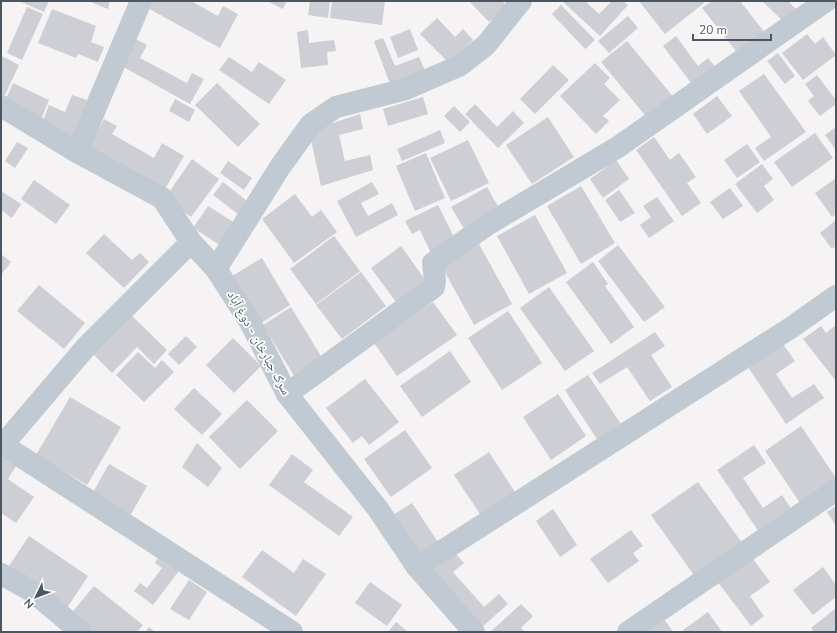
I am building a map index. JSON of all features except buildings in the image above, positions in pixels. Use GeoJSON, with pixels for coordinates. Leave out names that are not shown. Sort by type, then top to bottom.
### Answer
{"type":"FeatureCollection","features":[{"type":"Feature","properties":{"kind":"street"},"geometry":{"type":"LineString","coordinates":[[77,152],[141,1]]}},
{"type":"Feature","properties":{"kind":"street"},"geometry":{"type":"LineString","coordinates":[[216,269],[280,168],[311,124],[336,106],[406,89],[458,66],[486,45],[521,1]]}},
{"type":"Feature","properties":{"kind":"street"},"geometry":{"type":"LineString","coordinates":[[287,394],[434,287],[435,280],[433,262],[486,225],[618,147],[826,1]]}},
{"type":"Feature","properties":{"kind":"street","name":"سرک جبارخان - دوغ آباد"},"geometry":{"type":"LineString","coordinates":[[1,106],[77,152],[162,198],[190,242],[216,269],[250,322],[287,394],[378,509],[417,567],[474,632]]}},
{"type":"Feature","properties":{"kind":"street"},"geometry":{"type":"LineString","coordinates":[[190,242],[86,347],[2,446],[292,632]]}},
{"type":"Feature","properties":{"kind":"street"},"geometry":{"type":"LineString","coordinates":[[417,567],[792,327],[836,296]]}},
{"type":"Feature","properties":{"kind":"street"},"geometry":{"type":"LineString","coordinates":[[628,632],[836,490]]}},
{"type":"Feature","properties":{"kind":"street"},"geometry":{"type":"LineString","coordinates":[[1,574],[32,591],[82,632]]}}]}
